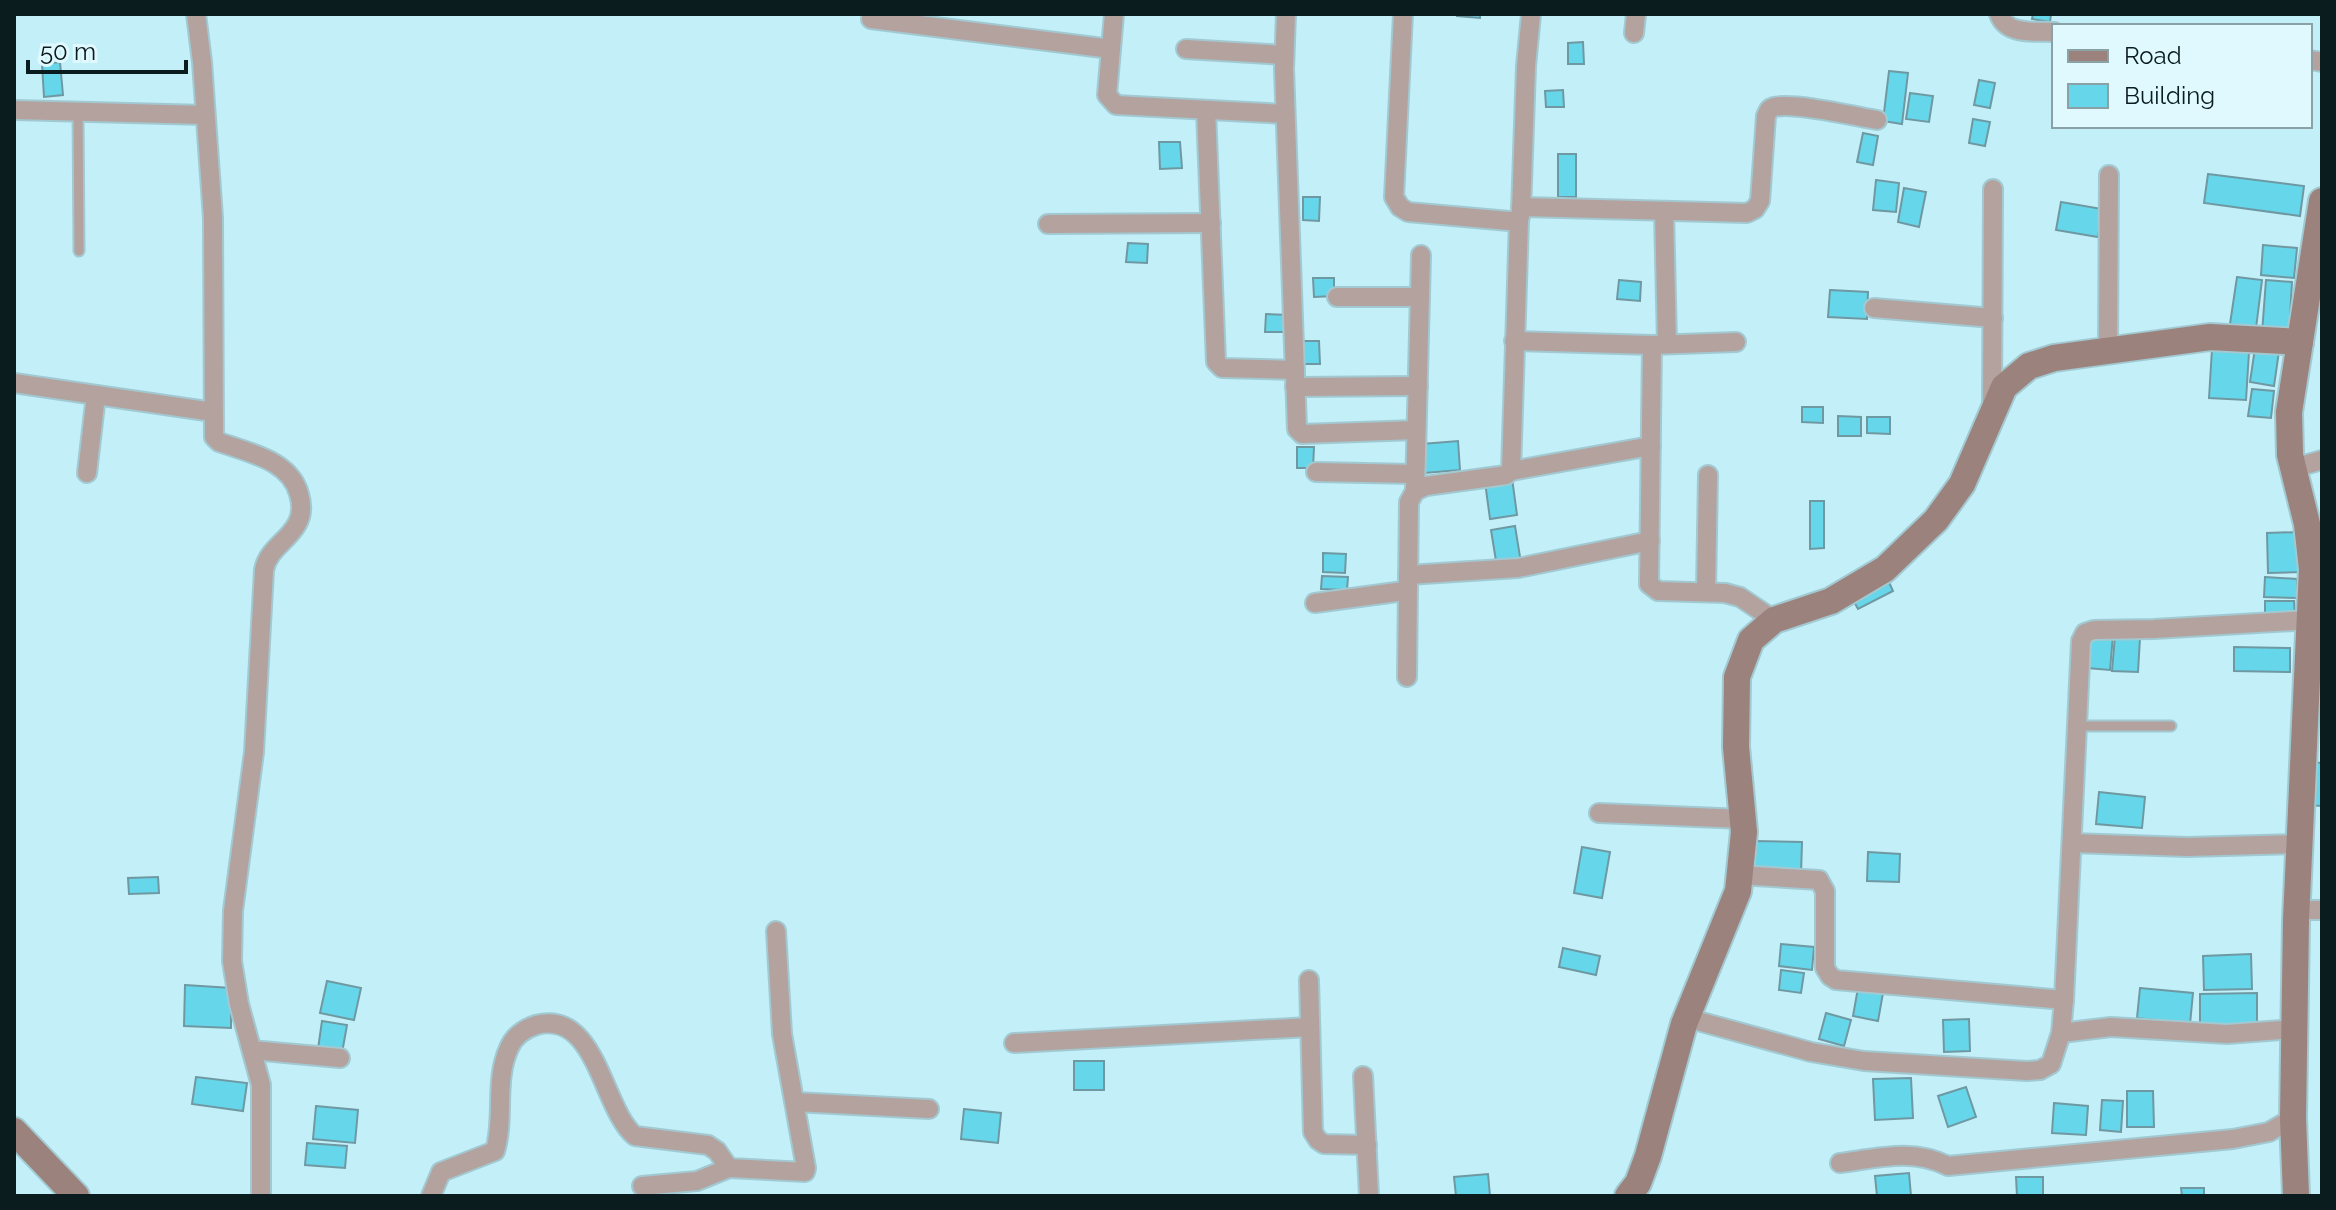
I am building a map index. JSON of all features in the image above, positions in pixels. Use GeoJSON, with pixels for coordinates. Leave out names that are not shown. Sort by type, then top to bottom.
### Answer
{"type":"FeatureCollection","features":[{"type":"Feature","properties":{"kind":"street"},"geometry":{"type":"LineString","coordinates":[[196,14],[213,218],[214,437],[219,442],[277,464],[288,472],[296,484],[302,510],[298,523],[269,555],[264,570],[254,752],[233,911],[232,961],[239,1004],[261,1085],[261,1196]]}},
{"type":"Feature","properties":{"kind":"street"},"geometry":{"type":"LineString","coordinates":[[1114,14],[1107,95],[1110,102],[1116,105],[1285,114]]}},
{"type":"Feature","properties":{"kind":"street"},"geometry":{"type":"LineString","coordinates":[[1286,14],[1285,114],[1297,429],[1302,434],[1416,430]]}},
{"type":"Feature","properties":{"kind":"street"},"geometry":{"type":"LineString","coordinates":[[1403,14],[1394,197],[1400,207],[1408,212],[1509,221],[1520,213],[1747,213],[1755,209],[1760,201],[1769,109],[1819,110],[1877,120]]}},
{"type":"Feature","properties":{"kind":"street"},"geometry":{"type":"LineString","coordinates":[[1511,471],[1526,66],[1531,14]]}},
{"type":"Feature","properties":{"kind":"street"},"geometry":{"type":"LineString","coordinates":[[1999,14],[2005,26],[2012,29],[2052,32]]}},
{"type":"Feature","properties":{"kind":"street"},"geometry":{"type":"LineString","coordinates":[[871,19],[1111,49]]}},
{"type":"Feature","properties":{"kind":"street"},"geometry":{"type":"LineString","coordinates":[[1186,49],[1284,55]]}},
{"type":"Feature","properties":{"kind":"street"},"geometry":{"type":"LineString","coordinates":[[14,110],[205,115]]}},
{"type":"Feature","properties":{"kind":"street"},"geometry":{"type":"LineString","coordinates":[[1206,110],[1218,366],[1295,378],[1418,386]]}},
{"type":"Feature","properties":{"kind":"street"},"geometry":{"type":"LineString","coordinates":[[2108,350],[2109,175]]}},
{"type":"Feature","properties":{"kind":"street"},"geometry":{"type":"LineString","coordinates":[[1992,413],[1993,189]]}},
{"type":"Feature","properties":{"kind":"street"},"geometry":{"type":"LineString","coordinates":[[2296,1196],[2294,1029],[2309,910],[2298,844],[2310,620],[2310,547],[2288,439],[2289,412],[2318,246],[2322,201]]}},
{"type":"Feature","properties":{"kind":"street"},"geometry":{"type":"LineString","coordinates":[[1664,211],[1651,446],[1649,584],[1658,591],[1706,591],[1740,597],[1774,620]]}},
{"type":"Feature","properties":{"kind":"street"},"geometry":{"type":"LineString","coordinates":[[1048,224],[1211,223]]}},
{"type":"Feature","properties":{"kind":"street"},"geometry":{"type":"LineString","coordinates":[[1407,677],[1409,502],[1415,482],[1421,255]]}},
{"type":"Feature","properties":{"kind":"street"},"geometry":{"type":"LineString","coordinates":[[1337,297],[1420,297]]}},
{"type":"Feature","properties":{"kind":"street"},"geometry":{"type":"LineString","coordinates":[[1874,308],[1993,318]]}},
{"type":"Feature","properties":{"kind":"street"},"geometry":{"type":"LineString","coordinates":[[1634,1192],[1687,1018],[1738,891],[1744,832],[1736,747],[1737,677],[1751,640],[1774,620],[1831,601],[1885,569],[1936,520],[1962,484],[2004,387],[2029,366],[2054,358],[2210,337],[2300,342]]}},
{"type":"Feature","properties":{"kind":"street"},"geometry":{"type":"LineString","coordinates":[[1514,341],[1736,342]]}},
{"type":"Feature","properties":{"kind":"street"},"geometry":{"type":"LineString","coordinates":[[14,383],[213,412]]}},
{"type":"Feature","properties":{"kind":"street"},"geometry":{"type":"LineString","coordinates":[[87,473],[96,395]]}},
{"type":"Feature","properties":{"kind":"street"},"geometry":{"type":"LineString","coordinates":[[1316,472],[1415,482],[1426,486],[1506,475],[1511,471],[1651,446]]}},
{"type":"Feature","properties":{"kind":"street"},"geometry":{"type":"LineString","coordinates":[[2294,468],[2322,460]]}},
{"type":"Feature","properties":{"kind":"street"},"geometry":{"type":"LineString","coordinates":[[1706,591],[1708,475]]}},
{"type":"Feature","properties":{"kind":"street"},"geometry":{"type":"LineString","coordinates":[[1315,603],[1396,594],[1408,581],[1518,568],[1650,541]]}},
{"type":"Feature","properties":{"kind":"street"},"geometry":{"type":"LineString","coordinates":[[1687,1018],[1811,1052],[1864,1061],[2027,1071],[2040,1070],[2051,1064],[2061,1033],[2064,1000],[2081,641],[2085,633],[2094,630],[2310,620]]}},
{"type":"Feature","properties":{"kind":"street"},"geometry":{"type":"LineString","coordinates":[[1599,813],[1743,819]]}},
{"type":"Feature","properties":{"kind":"street"},"geometry":{"type":"LineString","coordinates":[[2072,843],[2187,847],[2298,844]]}},
{"type":"Feature","properties":{"kind":"street"},"geometry":{"type":"LineString","coordinates":[[1739,875],[1819,880],[1825,891],[1825,968],[1836,980],[2064,1000]]}},
{"type":"Feature","properties":{"kind":"street"},"geometry":{"type":"LineString","coordinates":[[642,1186],[697,1181],[729,1168],[805,1172],[782,1034],[776,931]]}},
{"type":"Feature","properties":{"kind":"street"},"geometry":{"type":"LineString","coordinates":[[1309,980],[1313,1132],[1324,1144],[1367,1145]]}},
{"type":"Feature","properties":{"kind":"street"},"geometry":{"type":"LineString","coordinates":[[431,1196],[437,1178],[448,1167],[495,1151],[500,1083],[510,1045],[525,1030],[552,1024],[564,1026],[576,1034],[592,1057],[623,1122],[635,1136],[708,1145],[717,1151],[729,1168]]}},
{"type":"Feature","properties":{"kind":"street"},"geometry":{"type":"LineString","coordinates":[[1014,1043],[1310,1027]]}},
{"type":"Feature","properties":{"kind":"street"},"geometry":{"type":"LineString","coordinates":[[2061,1033],[2111,1027],[2227,1034],[2294,1029]]}},
{"type":"Feature","properties":{"kind":"street"},"geometry":{"type":"LineString","coordinates":[[252,1050],[340,1058]]}},
{"type":"Feature","properties":{"kind":"street"},"geometry":{"type":"LineString","coordinates":[[1363,1076],[1369,1196]]}},
{"type":"Feature","properties":{"kind":"street"},"geometry":{"type":"LineString","coordinates":[[795,1102],[929,1109]]}},
{"type":"Feature","properties":{"kind":"street"},"geometry":{"type":"LineString","coordinates":[[1840,1163],[1900,1154],[1932,1158],[1948,1166],[2217,1141],[2255,1137],[2293,1118]]}},
{"type":"Feature","properties":{"kind":"street"},"geometry":{"type":"LineString","coordinates":[[14,1131],[76,1196]]}},
{"type":"Feature","properties":{"kind":"lane"},"geometry":{"type":"LineString","coordinates":[[78,112],[79,251]]}},
{"type":"Feature","properties":{"kind":"lane"},"geometry":{"type":"LineString","coordinates":[[2077,726],[2171,726]]}},
{"type":"Feature","properties":{"kind":"building"},"geometry":{"type":"Polygon","coordinates":[[[1480,14],[1480,18],[1457,16],[1480,14]]]}},
{"type":"Feature","properties":{"kind":"building"},"geometry":{"type":"Polygon","coordinates":[[[2033,14],[2051,14],[2050,22],[2032,19],[2033,14]]]}},
{"type":"Feature","properties":{"kind":"building"},"geometry":{"type":"Polygon","coordinates":[[[1583,42],[1584,64],[1568,64],[1568,43],[1583,42]]]}},
{"type":"Feature","properties":{"kind":"building"},"geometry":{"type":"Polygon","coordinates":[[[60,62],[63,95],[44,97],[42,64],[60,62]]]}},
{"type":"Feature","properties":{"kind":"building"},"geometry":{"type":"Polygon","coordinates":[[[1889,71],[1908,73],[1902,124],[1883,121],[1889,71]]]}},
{"type":"Feature","properties":{"kind":"building"},"geometry":{"type":"Polygon","coordinates":[[[1979,80],[1995,83],[1990,108],[1974,105],[1979,80]]]}},
{"type":"Feature","properties":{"kind":"building"},"geometry":{"type":"Polygon","coordinates":[[[1563,90],[1564,107],[1546,107],[1545,91],[1563,90]]]}},
{"type":"Feature","properties":{"kind":"building"},"geometry":{"type":"Polygon","coordinates":[[[1910,93],[1933,96],[1929,122],[1906,119],[1910,93]]]}},
{"type":"Feature","properties":{"kind":"building"},"geometry":{"type":"Polygon","coordinates":[[[1973,119],[1990,122],[1985,146],[1969,143],[1973,119]]]}},
{"type":"Feature","properties":{"kind":"building"},"geometry":{"type":"Polygon","coordinates":[[[1863,133],[1878,136],[1873,165],[1857,162],[1863,133]]]}},
{"type":"Feature","properties":{"kind":"building"},"geometry":{"type":"Polygon","coordinates":[[[1159,142],[1180,142],[1182,168],[1160,169],[1159,142]]]}},
{"type":"Feature","properties":{"kind":"building"},"geometry":{"type":"Polygon","coordinates":[[[1558,154],[1576,154],[1576,197],[1558,197],[1558,154]]]}},
{"type":"Feature","properties":{"kind":"building"},"geometry":{"type":"Polygon","coordinates":[[[2208,174],[2304,186],[2300,216],[2204,203],[2208,174]]]}},
{"type":"Feature","properties":{"kind":"building"},"geometry":{"type":"Polygon","coordinates":[[[1876,180],[1899,183],[1896,212],[1873,210],[1876,180]]]}},
{"type":"Feature","properties":{"kind":"building"},"geometry":{"type":"Polygon","coordinates":[[[1904,188],[1926,192],[1919,227],[1898,222],[1904,188]]]}},
{"type":"Feature","properties":{"kind":"building"},"geometry":{"type":"Polygon","coordinates":[[[1303,197],[1320,197],[1319,221],[1303,220],[1303,197]]]}},
{"type":"Feature","properties":{"kind":"building"},"geometry":{"type":"Polygon","coordinates":[[[2061,202],[2102,209],[2098,237],[2056,230],[2061,202]]]}},
{"type":"Feature","properties":{"kind":"building"},"geometry":{"type":"Polygon","coordinates":[[[1128,243],[1148,244],[1147,263],[1126,262],[1128,243]]]}},
{"type":"Feature","properties":{"kind":"building"},"geometry":{"type":"Polygon","coordinates":[[[2263,245],[2297,248],[2294,278],[2261,275],[2263,245]]]}},
{"type":"Feature","properties":{"kind":"building"},"geometry":{"type":"Polygon","coordinates":[[[2237,277],[2262,280],[2256,328],[2230,324],[2237,277]]]}},
{"type":"Feature","properties":{"kind":"building"},"geometry":{"type":"Polygon","coordinates":[[[1313,278],[1334,278],[1334,296],[1314,297],[1313,278]]]}},
{"type":"Feature","properties":{"kind":"building"},"geometry":{"type":"Polygon","coordinates":[[[1619,280],[1641,282],[1640,301],[1617,299],[1619,280]]]}},
{"type":"Feature","properties":{"kind":"building"},"geometry":{"type":"Polygon","coordinates":[[[2266,280],[2292,282],[2289,335],[2262,333],[2266,280]]]}},
{"type":"Feature","properties":{"kind":"building"},"geometry":{"type":"Polygon","coordinates":[[[1830,290],[1868,292],[1867,319],[1828,317],[1830,290]]]}},
{"type":"Feature","properties":{"kind":"building"},"geometry":{"type":"Polygon","coordinates":[[[1266,314],[1289,315],[1289,332],[1265,332],[1266,314]]]}},
{"type":"Feature","properties":{"kind":"building"},"geometry":{"type":"Polygon","coordinates":[[[1303,341],[1319,341],[1320,364],[1303,364],[1303,341]]]}},
{"type":"Feature","properties":{"kind":"building"},"geometry":{"type":"Polygon","coordinates":[[[2255,348],[2279,351],[2274,386],[2250,382],[2255,348]]]}},
{"type":"Feature","properties":{"kind":"building"},"geometry":{"type":"Polygon","coordinates":[[[2212,349],[2249,352],[2246,400],[2209,398],[2212,349]]]}},
{"type":"Feature","properties":{"kind":"building"},"geometry":{"type":"Polygon","coordinates":[[[2252,389],[2274,391],[2271,418],[2248,416],[2252,389]]]}},
{"type":"Feature","properties":{"kind":"building"},"geometry":{"type":"Polygon","coordinates":[[[1802,407],[1823,407],[1823,423],[1802,422],[1802,407]]]}},
{"type":"Feature","properties":{"kind":"building"},"geometry":{"type":"Polygon","coordinates":[[[1838,416],[1861,417],[1861,436],[1838,436],[1838,416]]]}},
{"type":"Feature","properties":{"kind":"building"},"geometry":{"type":"Polygon","coordinates":[[[1867,417],[1890,417],[1890,434],[1867,433],[1867,417]]]}},
{"type":"Feature","properties":{"kind":"building"},"geometry":{"type":"Polygon","coordinates":[[[1458,441],[1460,470],[1424,473],[1422,444],[1458,441]]]}},
{"type":"Feature","properties":{"kind":"building"},"geometry":{"type":"Polygon","coordinates":[[[1297,447],[1314,447],[1313,468],[1297,468],[1297,447]]]}},
{"type":"Feature","properties":{"kind":"building"},"geometry":{"type":"Polygon","coordinates":[[[1512,478],[1517,515],[1490,519],[1485,482],[1512,478]]]}},
{"type":"Feature","properties":{"kind":"building"},"geometry":{"type":"Polygon","coordinates":[[[1810,501],[1824,501],[1824,548],[1810,549],[1810,501]]]}},
{"type":"Feature","properties":{"kind":"building"},"geometry":{"type":"Polygon","coordinates":[[[1515,526],[1521,563],[1497,567],[1491,530],[1515,526]]]}},
{"type":"Feature","properties":{"kind":"building"},"geometry":{"type":"Polygon","coordinates":[[[2300,532],[2301,572],[2268,573],[2267,533],[2300,532]]]}},
{"type":"Feature","properties":{"kind":"building"},"geometry":{"type":"Polygon","coordinates":[[[1323,553],[1346,554],[1345,573],[1323,572],[1323,553]]]}},
{"type":"Feature","properties":{"kind":"building"},"geometry":{"type":"Polygon","coordinates":[[[1322,576],[1348,577],[1347,590],[1321,589],[1322,576]]]}},
{"type":"Feature","properties":{"kind":"building"},"geometry":{"type":"Polygon","coordinates":[[[2265,577],[2297,579],[2297,598],[2264,597],[2265,577]]]}},
{"type":"Feature","properties":{"kind":"building"},"geometry":{"type":"Polygon","coordinates":[[[1888,580],[1893,591],[1858,609],[1852,598],[1888,580]]]}},
{"type":"Feature","properties":{"kind":"building"},"geometry":{"type":"Polygon","coordinates":[[[2265,601],[2294,601],[2295,617],[2265,618],[2265,601]]]}},
{"type":"Feature","properties":{"kind":"building"},"geometry":{"type":"Polygon","coordinates":[[[2090,633],[2113,635],[2110,670],[2087,668],[2090,633]]]}},
{"type":"Feature","properties":{"kind":"building"},"geometry":{"type":"Polygon","coordinates":[[[2115,636],[2140,638],[2138,672],[2112,671],[2115,636]]]}},
{"type":"Feature","properties":{"kind":"building"},"geometry":{"type":"Polygon","coordinates":[[[2234,647],[2290,648],[2290,672],[2234,671],[2234,647]]]}},
{"type":"Feature","properties":{"kind":"building"},"geometry":{"type":"Polygon","coordinates":[[[2307,762],[2322,763],[2322,806],[2305,805],[2307,762]]]}},
{"type":"Feature","properties":{"kind":"building"},"geometry":{"type":"Polygon","coordinates":[[[2099,792],[2145,797],[2142,828],[2096,824],[2099,792]]]}},
{"type":"Feature","properties":{"kind":"building"},"geometry":{"type":"Polygon","coordinates":[[[1754,841],[1802,842],[1801,874],[1754,873],[1754,841]]]}},
{"type":"Feature","properties":{"kind":"building"},"geometry":{"type":"Polygon","coordinates":[[[1582,847],[1610,852],[1602,898],[1574,893],[1582,847]]]}},
{"type":"Feature","properties":{"kind":"building"},"geometry":{"type":"Polygon","coordinates":[[[1868,852],[1900,854],[1899,882],[1867,881],[1868,852]]]}},
{"type":"Feature","properties":{"kind":"building"},"geometry":{"type":"Polygon","coordinates":[[[158,877],[159,893],[129,894],[128,878],[158,877]]]}},
{"type":"Feature","properties":{"kind":"building"},"geometry":{"type":"Polygon","coordinates":[[[1781,944],[1814,947],[1812,970],[1779,966],[1781,944]]]}},
{"type":"Feature","properties":{"kind":"building"},"geometry":{"type":"Polygon","coordinates":[[[1563,948],[1600,956],[1596,975],[1559,967],[1563,948]]]}},
{"type":"Feature","properties":{"kind":"building"},"geometry":{"type":"Polygon","coordinates":[[[2251,954],[2252,989],[2204,990],[2203,956],[2251,954]]]}},
{"type":"Feature","properties":{"kind":"building"},"geometry":{"type":"Polygon","coordinates":[[[1781,970],[1804,973],[1801,993],[1779,990],[1781,970]]]}},
{"type":"Feature","properties":{"kind":"building"},"geometry":{"type":"Polygon","coordinates":[[[327,981],[361,988],[354,1020],[320,1013],[327,981]]]}},
{"type":"Feature","properties":{"kind":"building"},"geometry":{"type":"Polygon","coordinates":[[[185,985],[231,988],[231,1028],[184,1026],[185,985]]]}},
{"type":"Feature","properties":{"kind":"building"},"geometry":{"type":"Polygon","coordinates":[[[1858,988],[1883,993],[1878,1021],[1853,1016],[1858,988]]]}},
{"type":"Feature","properties":{"kind":"building"},"geometry":{"type":"Polygon","coordinates":[[[2140,988],[2193,993],[2190,1024],[2137,1018],[2140,988]]]}},
{"type":"Feature","properties":{"kind":"building"},"geometry":{"type":"Polygon","coordinates":[[[2257,993],[2257,1025],[2200,1026],[2200,994],[2257,993]]]}},
{"type":"Feature","properties":{"kind":"building"},"geometry":{"type":"Polygon","coordinates":[[[1826,1013],[1851,1020],[1844,1046],[1819,1039],[1826,1013]]]}},
{"type":"Feature","properties":{"kind":"building"},"geometry":{"type":"Polygon","coordinates":[[[1969,1019],[1970,1051],[1944,1052],[1943,1020],[1969,1019]]]}},
{"type":"Feature","properties":{"kind":"building"},"geometry":{"type":"Polygon","coordinates":[[[322,1021],[347,1025],[342,1053],[318,1049],[322,1021]]]}},
{"type":"Feature","properties":{"kind":"building"},"geometry":{"type":"Polygon","coordinates":[[[1074,1061],[1104,1061],[1104,1090],[1074,1090],[1074,1061]]]}},
{"type":"Feature","properties":{"kind":"building"},"geometry":{"type":"Polygon","coordinates":[[[196,1077],[247,1083],[243,1111],[192,1104],[196,1077]]]}},
{"type":"Feature","properties":{"kind":"building"},"geometry":{"type":"Polygon","coordinates":[[[1911,1078],[1913,1118],[1875,1120],[1873,1079],[1911,1078]]]}},
{"type":"Feature","properties":{"kind":"building"},"geometry":{"type":"Polygon","coordinates":[[[1966,1087],[1976,1117],[1948,1127],[1938,1096],[1966,1087]]]}},
{"type":"Feature","properties":{"kind":"building"},"geometry":{"type":"Polygon","coordinates":[[[2127,1091],[2153,1091],[2154,1127],[2127,1127],[2127,1091]]]}},
{"type":"Feature","properties":{"kind":"building"},"geometry":{"type":"Polygon","coordinates":[[[2102,1100],[2123,1101],[2121,1132],[2100,1130],[2102,1100]]]}},
{"type":"Feature","properties":{"kind":"building"},"geometry":{"type":"Polygon","coordinates":[[[2054,1103],[2088,1106],[2086,1135],[2052,1133],[2054,1103]]]}},
{"type":"Feature","properties":{"kind":"building"},"geometry":{"type":"Polygon","coordinates":[[[316,1106],[358,1110],[355,1143],[313,1139],[316,1106]]]}},
{"type":"Feature","properties":{"kind":"building"},"geometry":{"type":"Polygon","coordinates":[[[964,1109],[1001,1113],[998,1143],[961,1139],[964,1109]]]}},
{"type":"Feature","properties":{"kind":"building"},"geometry":{"type":"Polygon","coordinates":[[[307,1143],[347,1146],[345,1168],[305,1165],[307,1143]]]}},
{"type":"Feature","properties":{"kind":"building"},"geometry":{"type":"Polygon","coordinates":[[[1909,1173],[1911,1196],[1877,1196],[1875,1176],[1909,1173]]]}},
{"type":"Feature","properties":{"kind":"building"},"geometry":{"type":"Polygon","coordinates":[[[1488,1174],[1490,1196],[1456,1196],[1454,1177],[1488,1174]]]}},
{"type":"Feature","properties":{"kind":"building"},"geometry":{"type":"Polygon","coordinates":[[[2016,1177],[2043,1177],[2043,1196],[2017,1196],[2016,1177]]]}},
{"type":"Feature","properties":{"kind":"building"},"geometry":{"type":"Polygon","coordinates":[[[2181,1188],[2204,1188],[2204,1196],[2182,1196],[2181,1188]]]}}]}
